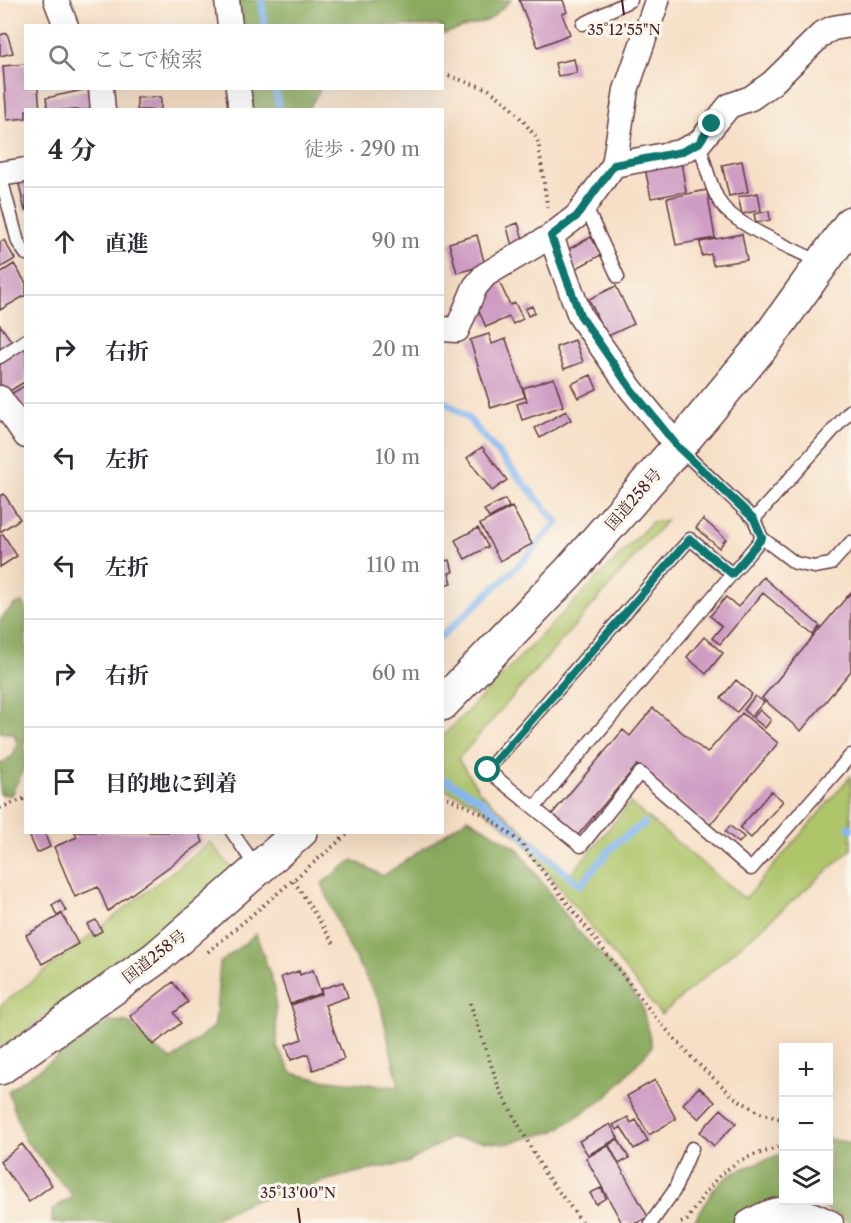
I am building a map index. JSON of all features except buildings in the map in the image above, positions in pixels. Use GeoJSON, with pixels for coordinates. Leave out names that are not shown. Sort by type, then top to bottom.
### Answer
{"type":"FeatureCollection","features":[{"type":"Feature","properties":{"kind":"highway","name":"国道258号"},"geometry":{"type":"LineString","coordinates":[[444,702],[568,572],[678,447],[767,340],[851,223]]}},
{"type":"Feature","properties":{"kind":"highway","name":"国道258号"},"geometry":{"type":"LineString","coordinates":[[0,1068],[156,958],[298,834]]}},
{"type":"Feature","properties":{"kind":"street"},"geometry":{"type":"LineString","coordinates":[[56,0],[65,24]]}},
{"type":"Feature","properties":{"kind":"street"},"geometry":{"type":"LineString","coordinates":[[227,0],[230,24]]}},
{"type":"Feature","properties":{"kind":"street"},"geometry":{"type":"LineString","coordinates":[[444,329],[458,330],[475,287],[485,275],[551,236],[581,211],[614,165],[626,90],[656,0]]}},
{"type":"Feature","properties":{"kind":"street"},"geometry":{"type":"LineString","coordinates":[[614,165],[681,152],[699,143],[729,106],[751,98],[772,83],[823,33],[833,27],[851,25]]}},
{"type":"Feature","properties":{"kind":"street"},"geometry":{"type":"LineString","coordinates":[[101,90],[103,108]]}},
{"type":"Feature","properties":{"kind":"street"},"geometry":{"type":"LineString","coordinates":[[238,90],[241,108]]}},
{"type":"Feature","properties":{"kind":"street"},"geometry":{"type":"LineString","coordinates":[[0,174],[24,170]]}},
{"type":"Feature","properties":{"kind":"street"},"geometry":{"type":"LineString","coordinates":[[551,236],[580,315],[631,389],[678,447]]}},
{"type":"Feature","properties":{"kind":"street"},"geometry":{"type":"LineString","coordinates":[[0,398],[24,433]]}},
{"type":"Feature","properties":{"kind":"street"},"geometry":{"type":"LineString","coordinates":[[748,1223],[781,1208],[809,1212],[831,1223]]}},
{"type":"Feature","properties":{"kind":"lane"},"geometry":{"type":"LineString","coordinates":[[583,24],[632,0]]}},
{"type":"Feature","properties":{"kind":"lane"},"geometry":{"type":"LineString","coordinates":[[699,143],[720,203],[728,212],[750,227],[822,263]]}},
{"type":"Feature","properties":{"kind":"lane"},"geometry":{"type":"LineString","coordinates":[[0,174],[18,243],[24,251]]}},
{"type":"Feature","properties":{"kind":"lane"},"geometry":{"type":"LineString","coordinates":[[581,211],[589,214],[618,277]]}},
{"type":"Feature","properties":{"kind":"lane"},"geometry":{"type":"LineString","coordinates":[[0,357],[24,341]]}},
{"type":"Feature","properties":{"kind":"lane"},"geometry":{"type":"LineString","coordinates":[[754,519],[851,410]]}},
{"type":"Feature","properties":{"kind":"lane"},"geometry":{"type":"LineString","coordinates":[[678,447],[754,519],[762,538],[795,563],[814,567],[831,564],[851,542]]}},
{"type":"Feature","properties":{"kind":"lane"},"geometry":{"type":"LineString","coordinates":[[534,808],[762,538]]}},
{"type":"Feature","properties":{"kind":"lane"},"geometry":{"type":"LineString","coordinates":[[732,574],[690,539],[488,770],[581,846],[640,774],[751,868],[851,755]]}},
{"type":"Feature","properties":{"kind":"lane"},"geometry":{"type":"LineString","coordinates":[[233,834],[258,869]]}},
{"type":"Feature","properties":{"kind":"lane"},"geometry":{"type":"LineString","coordinates":[[651,1223],[674,1191],[692,1148]]}},
{"type":"Feature","properties":{"kind":"path"},"geometry":{"type":"LineString","coordinates":[[444,74],[488,88],[507,103],[538,140],[551,236]]}},
{"type":"Feature","properties":{"kind":"path"},"geometry":{"type":"LineString","coordinates":[[444,796],[487,816],[520,843],[656,1018],[695,1061],[734,1097],[760,1113],[779,1119]]}},
{"type":"Feature","properties":{"kind":"path"},"geometry":{"type":"LineString","coordinates":[[0,808],[24,799]]}},
{"type":"Feature","properties":{"kind":"path"},"geometry":{"type":"LineString","coordinates":[[202,957],[348,834]]}},
{"type":"Feature","properties":{"kind":"path"},"geometry":{"type":"LineString","coordinates":[[294,881],[334,944]]}},
{"type":"Feature","properties":{"kind":"path"},"geometry":{"type":"LineString","coordinates":[[470,1003],[499,1088],[545,1174],[583,1223]]}},
{"type":"Feature","properties":{"kind":"path"},"geometry":{"type":"LineString","coordinates":[[681,1223],[687,1220],[710,1183],[727,1169],[753,1155],[779,1147]]}},
{"type":"Feature","properties":{"kind":"green space"},"geometry":{"type":"Polygon","coordinates":[[[237,0],[511,0],[489,20],[444,34],[444,24],[240,24],[237,0]]]}},
{"type":"Feature","properties":{"kind":"green space"},"geometry":{"type":"Polygon","coordinates":[[[245,90],[319,90],[309,108],[247,108],[245,90]]]}},
{"type":"Feature","properties":{"kind":"green space"},"geometry":{"type":"Polygon","coordinates":[[[667,520],[458,759],[480,792],[571,874],[630,803],[745,899],[851,776],[851,850],[661,1015],[522,840],[472,801],[444,789],[444,735],[652,522],[667,520]]]}},
{"type":"Feature","properties":{"kind":"green space"},"geometry":{"type":"Polygon","coordinates":[[[15,604],[24,604],[24,768],[11,795],[0,794],[0,764],[13,756],[17,743],[14,734],[0,732],[0,620],[15,604]]]}},
{"type":"Feature","properties":{"kind":"green space"},"geometry":{"type":"Polygon","coordinates":[[[468,818],[517,848],[576,929],[617,971],[642,1006],[652,1047],[607,1097],[555,1131],[505,1144],[451,1138],[407,1163],[354,1173],[248,1202],[206,1223],[52,1223],[52,1210],[73,1196],[25,1140],[8,1091],[109,1021],[128,1022],[153,1047],[172,1060],[215,1025],[220,963],[256,934],[275,989],[277,1047],[292,1073],[318,1079],[399,1087],[380,1003],[343,936],[322,883],[353,860],[383,876],[468,818]]]}},
{"type":"Feature","properties":{"kind":"green space"},"geometry":{"type":"Polygon","coordinates":[[[210,842],[234,871],[169,927],[0,1049],[0,1006],[210,842]]]}},
{"type":"Feature","properties":{"kind":"green space"},"geometry":{"type":"Polygon","coordinates":[[[833,1140],[851,1143],[851,1223],[819,1205],[833,1205],[833,1140]]]}},
{"type":"Feature","properties":{"kind":"green space"},"geometry":{"type":"Polygon","coordinates":[[[779,1155],[779,1202],[741,1223],[693,1223],[715,1187],[734,1172],[779,1155]]]}},
{"type":"Feature","properties":{"kind":"waterway"},"geometry":{"type":"LineString","coordinates":[[262,0],[264,24]]}},
{"type":"Feature","properties":{"kind":"waterway"},"geometry":{"type":"LineString","coordinates":[[275,90],[279,108]]}},
{"type":"Feature","properties":{"kind":"waterway"},"geometry":{"type":"LineString","coordinates":[[444,401],[468,418],[557,522],[525,559],[444,634]]}},
{"type":"Feature","properties":{"kind":"waterway"},"geometry":{"type":"LineString","coordinates":[[444,779],[477,797],[580,885],[616,843],[645,823]]}},
{"type":"Feature","properties":{"kind":"route"},"geometry":{"type":"LineString","coordinates":[[488,770],[690,539],[732,574],[762,538],[754,519],[678,447],[631,389],[580,315],[551,236],[577,216],[614,165],[681,152],[699,143],[712,124]]}}]}
